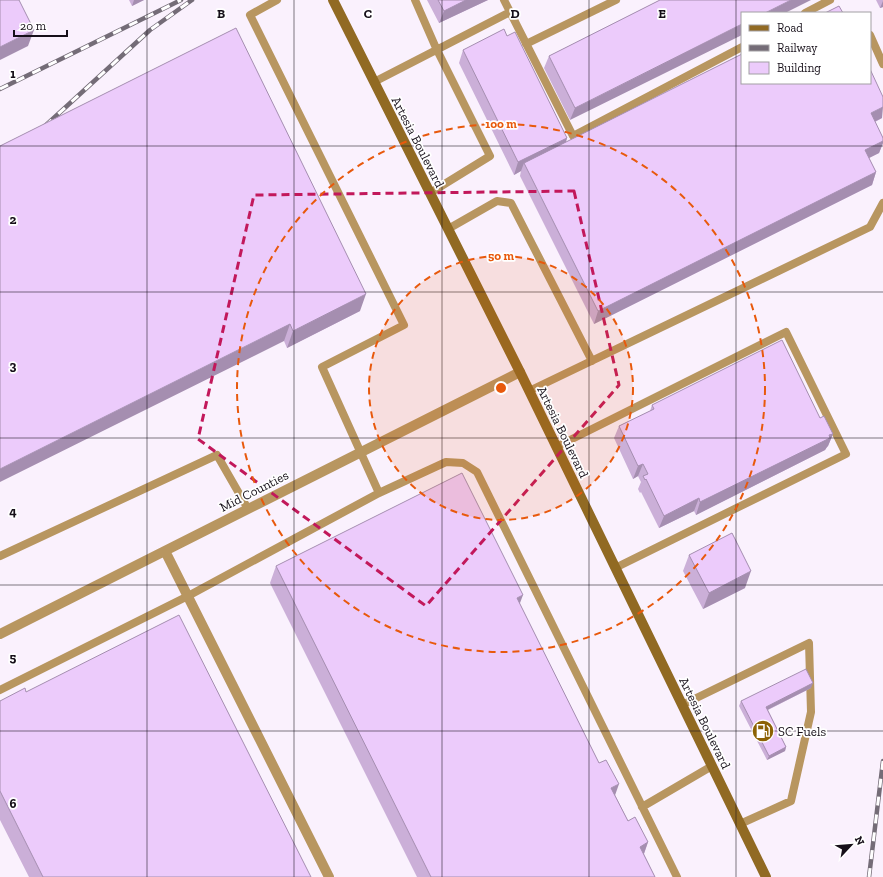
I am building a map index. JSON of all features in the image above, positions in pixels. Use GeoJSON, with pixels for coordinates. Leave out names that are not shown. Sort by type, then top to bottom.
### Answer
{"type":"FeatureCollection","features":[{"type":"Feature","properties":{"kind":"main road","name":"Artesia Boulevard"},"geometry":{"type":"LineString","coordinates":[[333,0],[520,372],[766,877]]}},
{"type":"Feature","properties":{"kind":"street","name":"Mid Counties"},"geometry":{"type":"LineString","coordinates":[[0,634],[520,372]]}},
{"type":"Feature","properties":{"kind":"street"},"geometry":{"type":"LineString","coordinates":[[165,551],[329,877]]}},
{"type":"Feature","properties":{"kind":"lane"},"geometry":{"type":"LineString","coordinates":[[277,0],[250,16],[404,325],[322,367],[379,493]]}},
{"type":"Feature","properties":{"kind":"lane"},"geometry":{"type":"LineString","coordinates":[[415,0],[436,48],[490,156],[430,193]]}},
{"type":"Feature","properties":{"kind":"lane"},"geometry":{"type":"LineString","coordinates":[[526,44],[616,0]]}},
{"type":"Feature","properties":{"kind":"lane"},"geometry":{"type":"LineString","coordinates":[[807,12],[830,0]]}},
{"type":"Feature","properties":{"kind":"lane"},"geometry":{"type":"LineString","coordinates":[[507,1],[510,12],[573,136],[741,47]]}},
{"type":"Feature","properties":{"kind":"lane"},"geometry":{"type":"LineString","coordinates":[[374,82],[436,48],[510,12]]}},
{"type":"Feature","properties":{"kind":"lane"},"geometry":{"type":"LineString","coordinates":[[871,37],[883,64]]}},
{"type":"Feature","properties":{"kind":"lane"},"geometry":{"type":"LineString","coordinates":[[448,229],[497,201],[511,203],[592,361]]}},
{"type":"Feature","properties":{"kind":"lane"},"geometry":{"type":"LineString","coordinates":[[529,391],[870,227],[883,203]]}},
{"type":"Feature","properties":{"kind":"lane"},"geometry":{"type":"LineString","coordinates":[[556,447],[786,332],[846,454],[615,568]]}},
{"type":"Feature","properties":{"kind":"lane"},"geometry":{"type":"LineString","coordinates":[[0,556],[217,455],[248,509]]}},
{"type":"Feature","properties":{"kind":"lane"},"geometry":{"type":"LineString","coordinates":[[0,690],[188,596],[379,493],[446,462],[463,463],[477,472],[677,877]]}},
{"type":"Feature","properties":{"kind":"lane"},"geometry":{"type":"LineString","coordinates":[[682,705],[809,643],[811,712],[791,801],[740,824]]}},
{"type":"Feature","properties":{"kind":"lane"},"geometry":{"type":"LineString","coordinates":[[642,807],[712,766]]}},
{"type":"Feature","properties":{"kind":"highlighted area"},"geometry":{"type":"Polygon","coordinates":[[[574,191],[619,385],[426,606],[198,439],[254,195],[574,191]]]}},
{"type":"Feature","properties":{"kind":"building"},"geometry":{"type":"Polygon","coordinates":[[[0,0],[19,0],[34,30],[0,47],[0,0]]]}},
{"type":"Feature","properties":{"kind":"building"},"geometry":{"type":"Polygon","coordinates":[[[438,0],[466,0],[444,11],[438,0]]]}},
{"type":"Feature","properties":{"kind":"building"},"geometry":{"type":"Polygon","coordinates":[[[660,0],[791,0],[767,12],[741,12],[741,25],[575,108],[549,56],[660,0]]]}},
{"type":"Feature","properties":{"kind":"building"},"geometry":{"type":"Polygon","coordinates":[[[839,6],[842,12],[827,12],[839,6]]]}},
{"type":"Feature","properties":{"kind":"building"},"geometry":{"type":"Polygon","coordinates":[[[236,28],[366,294],[293,331],[290,324],[0,469],[0,146],[236,28]]]}},
{"type":"Feature","properties":{"kind":"building"},"geometry":{"type":"Polygon","coordinates":[[[504,29],[507,36],[515,32],[567,138],[518,162],[463,50],[504,29]]]}},
{"type":"Feature","properties":{"kind":"building"},"geometry":{"type":"Polygon","coordinates":[[[741,54],[741,84],[871,84],[871,71],[883,97],[883,107],[871,113],[883,141],[865,150],[876,172],[598,311],[524,163],[741,54]]]}},
{"type":"Feature","properties":{"kind":"building"},"geometry":{"type":"Polygon","coordinates":[[[782,340],[820,418],[824,416],[833,434],[829,435],[830,438],[700,502],[699,498],[664,516],[646,479],[645,480],[643,476],[648,474],[643,464],[638,466],[619,426],[654,409],[652,405],[782,340]]]}},
{"type":"Feature","properties":{"kind":"building"},"geometry":{"type":"Polygon","coordinates":[[[462,473],[523,595],[517,598],[599,763],[606,760],[619,784],[611,788],[628,821],[635,817],[648,842],[640,847],[655,877],[431,877],[276,566],[462,473]]]}},
{"type":"Feature","properties":{"kind":"building"},"geometry":{"type":"Polygon","coordinates":[[[732,533],[751,571],[709,593],[689,555],[732,533]]]}},
{"type":"Feature","properties":{"kind":"building"},"geometry":{"type":"Polygon","coordinates":[[[179,615],[311,877],[43,877],[0,791],[0,701],[25,688],[26,692],[179,615]]]}},
{"type":"Feature","properties":{"kind":"building","name":"SC Fuels"},"geometry":{"type":"Polygon","coordinates":[[[806,669],[813,683],[766,707],[786,747],[769,756],[741,701],[806,669]]]}},
{"type":"Feature","properties":{"kind":"railway"},"geometry":{"type":"LineString","coordinates":[[0,89],[181,0]]}},
{"type":"Feature","properties":{"kind":"railway"},"geometry":{"type":"LineString","coordinates":[[45,126],[150,30],[192,0]]}},
{"type":"Feature","properties":{"kind":"railway"},"geometry":{"type":"LineString","coordinates":[[869,877],[883,761]]}},
{"type":"Feature","properties":{"kind":"place","name":"SC Fuels"},"geometry":{"type":"Point","coordinates":[763,731]}}]}
